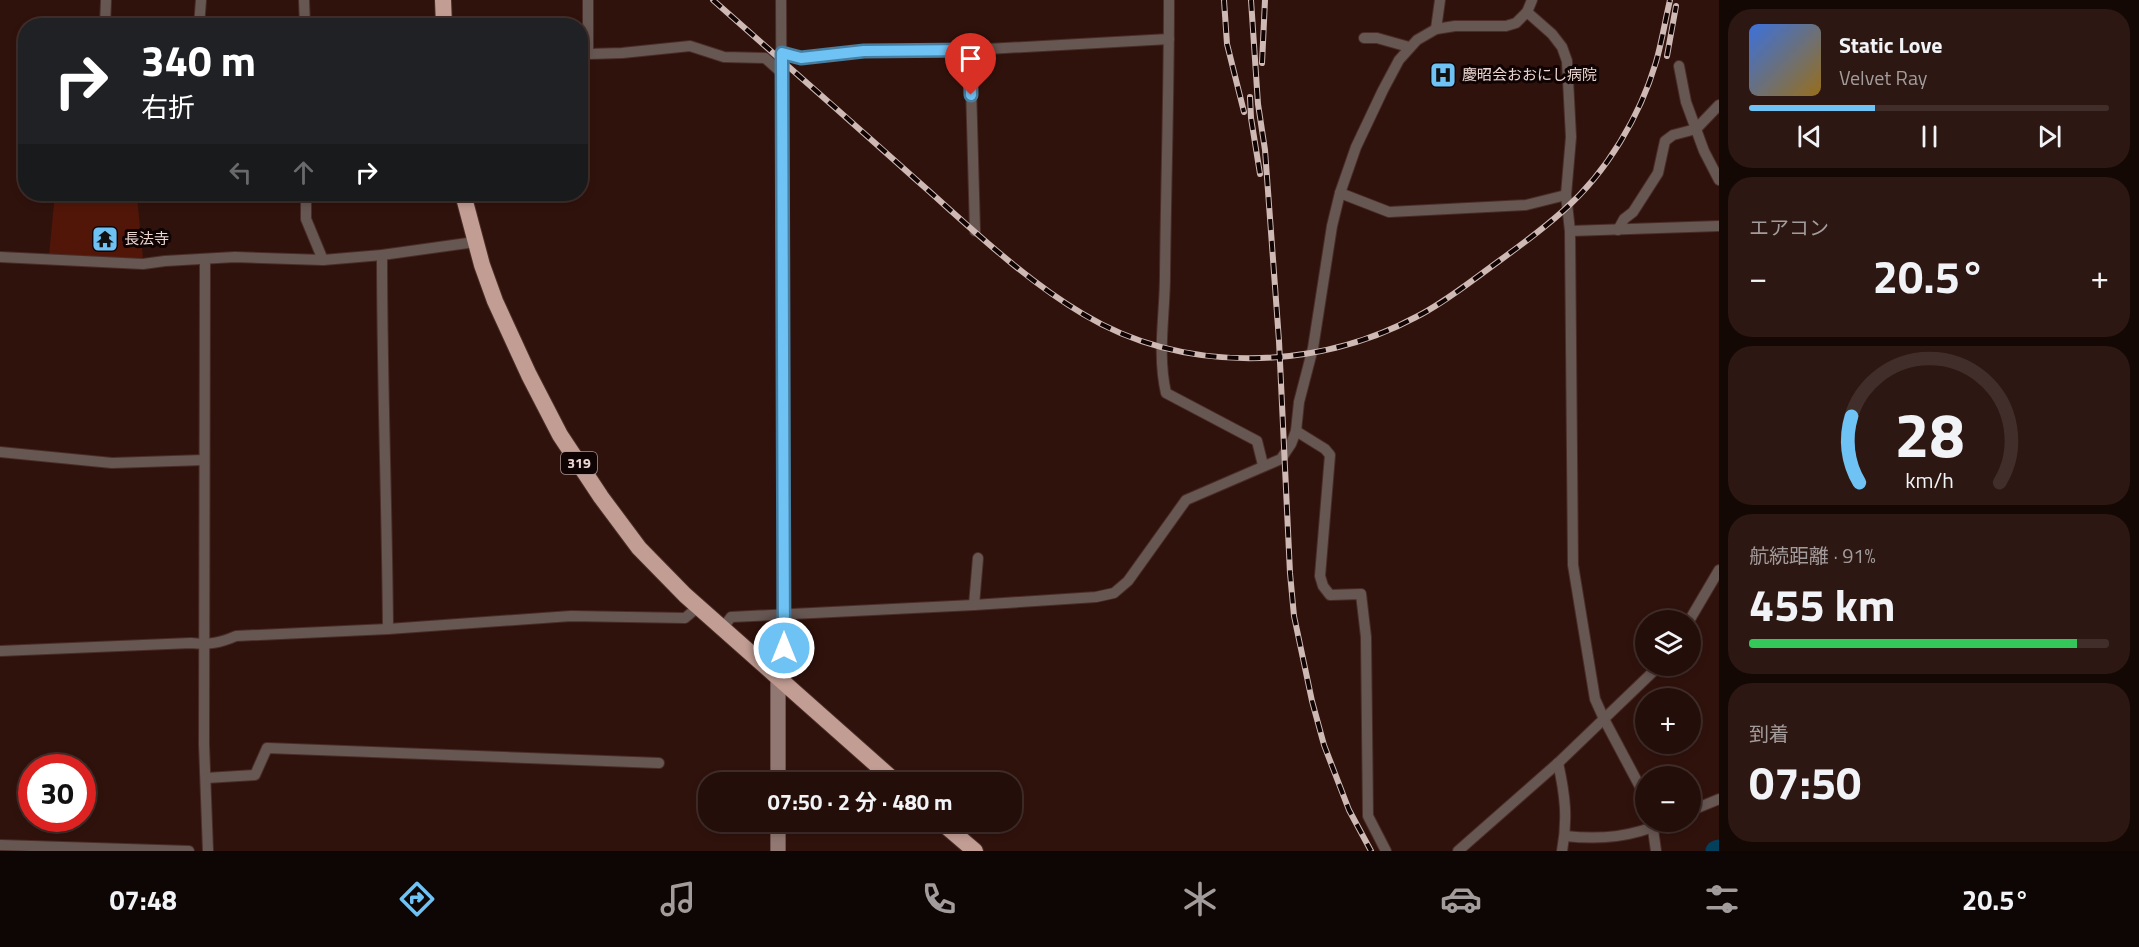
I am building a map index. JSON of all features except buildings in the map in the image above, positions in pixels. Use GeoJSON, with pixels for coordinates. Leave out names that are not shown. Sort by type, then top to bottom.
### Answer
{"type":"FeatureCollection","features":[{"type":"Feature","properties":{"kind":"highway"},"geometry":{"type":"LineString","coordinates":[[443,0],[444,18]]}},
{"type":"Feature","properties":{"kind":"highway","name":"319"},"geometry":{"type":"LineString","coordinates":[[465,201],[475,242],[495,301],[529,375],[560,435],[601,497],[639,548],[698,607],[884,772]]}},
{"type":"Feature","properties":{"kind":"highway"},"geometry":{"type":"LineString","coordinates":[[953,832],[975,851]]}},
{"type":"Feature","properties":{"kind":"main road"},"geometry":{"type":"LineString","coordinates":[[778,680],[778,772]]}},
{"type":"Feature","properties":{"kind":"main road"},"geometry":{"type":"LineString","coordinates":[[778,832],[778,851]]}},
{"type":"Feature","properties":{"kind":"street"},"geometry":{"type":"LineString","coordinates":[[105,18],[106,0]]}},
{"type":"Feature","properties":{"kind":"street"},"geometry":{"type":"LineString","coordinates":[[200,18],[201,0]]}},
{"type":"Feature","properties":{"kind":"street"},"geometry":{"type":"LineString","coordinates":[[304,0],[305,18]]}},
{"type":"Feature","properties":{"kind":"street"},"geometry":{"type":"LineString","coordinates":[[587,18],[588,0]]}},
{"type":"Feature","properties":{"kind":"street"},"geometry":{"type":"LineString","coordinates":[[778,680],[784,648],[781,0]]}},
{"type":"Feature","properties":{"kind":"street"},"geometry":{"type":"LineString","coordinates":[[1169,0],[1165,288],[1160,346],[1162,377],[1166,393],[1257,441],[1263,465]]}},
{"type":"Feature","properties":{"kind":"street"},"geometry":{"type":"LineString","coordinates":[[1436,29],[1440,0]]}},
{"type":"Feature","properties":{"kind":"street"},"geometry":{"type":"LineString","coordinates":[[722,629],[731,616],[974,605],[1096,597],[1114,593],[1128,581],[1186,500],[1281,459],[1291,444],[1296,431],[1299,402],[1313,348],[1332,226],[1340,193],[1356,147],[1399,60],[1409,47],[1436,29],[1455,26],[1506,26],[1516,23],[1527,12],[1532,0]]}},
{"type":"Feature","properties":{"kind":"street"},"geometry":{"type":"LineString","coordinates":[[1527,12],[1552,34],[1562,47],[1567,61],[1571,137],[1566,195],[1570,231],[1573,565],[1595,699],[1635,777]]}},
{"type":"Feature","properties":{"kind":"street"},"geometry":{"type":"LineString","coordinates":[[1364,38],[1377,38],[1409,47]]}},
{"type":"Feature","properties":{"kind":"street"},"geometry":{"type":"LineString","coordinates":[[782,53],[801,58],[864,51],[970,50],[1169,39]]}},
{"type":"Feature","properties":{"kind":"street"},"geometry":{"type":"LineString","coordinates":[[588,54],[690,46],[724,57],[765,58],[782,73]]}},
{"type":"Feature","properties":{"kind":"street"},"geometry":{"type":"LineString","coordinates":[[970,50],[975,231]]}},
{"type":"Feature","properties":{"kind":"street"},"geometry":{"type":"LineString","coordinates":[[1679,66],[1686,102],[1719,180]]}},
{"type":"Feature","properties":{"kind":"street"},"geometry":{"type":"LineString","coordinates":[[1618,230],[1658,173],[1665,141],[1672,135],[1696,129],[1719,105]]}},
{"type":"Feature","properties":{"kind":"street"},"geometry":{"type":"LineString","coordinates":[[1340,193],[1389,212],[1526,205],[1566,195]]}},
{"type":"Feature","properties":{"kind":"street"},"geometry":{"type":"LineString","coordinates":[[306,201],[306,219],[323,260]]}},
{"type":"Feature","properties":{"kind":"street"},"geometry":{"type":"LineString","coordinates":[[1570,231],[1719,226]]}},
{"type":"Feature","properties":{"kind":"street"},"geometry":{"type":"LineString","coordinates":[[0,257],[143,264],[235,257],[323,260],[382,255],[475,242]]}},
{"type":"Feature","properties":{"kind":"street"},"geometry":{"type":"LineString","coordinates":[[382,255],[388,629]]}},
{"type":"Feature","properties":{"kind":"street"},"geometry":{"type":"LineString","coordinates":[[205,259],[204,645],[208,851]]}},
{"type":"Feature","properties":{"kind":"street"},"geometry":{"type":"LineString","coordinates":[[1296,431],[1325,449],[1330,455],[1320,576],[1323,586],[1330,595],[1361,594],[1366,637],[1368,816],[1386,851]]}},
{"type":"Feature","properties":{"kind":"street"},"geometry":{"type":"LineString","coordinates":[[0,453],[112,463],[204,460]]}},
{"type":"Feature","properties":{"kind":"street"},"geometry":{"type":"LineString","coordinates":[[974,605],[978,558]]}},
{"type":"Feature","properties":{"kind":"street"},"geometry":{"type":"LineString","coordinates":[[1695,610],[1719,570]]}},
{"type":"Feature","properties":{"kind":"street"},"geometry":{"type":"LineString","coordinates":[[0,651],[191,643],[204,645],[219,643],[236,636],[388,629],[570,616],[685,618],[698,607]]}},
{"type":"Feature","properties":{"kind":"street"},"geometry":{"type":"LineString","coordinates":[[1458,851],[1558,763],[1649,676]]}},
{"type":"Feature","properties":{"kind":"street"},"geometry":{"type":"LineString","coordinates":[[206,778],[255,775],[267,748],[659,764]]}},
{"type":"Feature","properties":{"kind":"street"},"geometry":{"type":"LineString","coordinates":[[1558,763],[1566,798],[1565,836],[1562,851]]}},
{"type":"Feature","properties":{"kind":"street"},"geometry":{"type":"LineString","coordinates":[[1701,806],[1719,799]]}},
{"type":"Feature","properties":{"kind":"street"},"geometry":{"type":"LineString","coordinates":[[1565,836],[1594,839],[1620,836],[1635,831]]}},
{"type":"Feature","properties":{"kind":"street"},"geometry":{"type":"LineString","coordinates":[[1654,832],[1656,851]]}},
{"type":"Feature","properties":{"kind":"street"},"geometry":{"type":"LineString","coordinates":[[0,845],[189,851]]}},
{"type":"Feature","properties":{"kind":"shaded area"},"geometry":{"type":"Polygon","coordinates":[[[54,201],[137,201],[143,259],[49,256],[54,201]]]}},
{"type":"Feature","properties":{"kind":"railway"},"geometry":{"type":"LineString","coordinates":[[713,0],[979,236],[1061,300],[1122,334],[1163,347],[1206,356],[1249,358],[1293,356],[1335,348],[1377,335],[1434,307],[1525,242],[1554,218],[1580,195],[1608,161],[1631,123],[1656,62],[1670,0]]}},
{"type":"Feature","properties":{"kind":"railway"},"geometry":{"type":"LineString","coordinates":[[1224,0],[1227,44],[1244,112]]}},
{"type":"Feature","properties":{"kind":"railway"},"geometry":{"type":"LineString","coordinates":[[1251,0],[1279,341],[1294,616],[1324,745],[1349,810],[1371,851]]}},
{"type":"Feature","properties":{"kind":"railway"},"geometry":{"type":"LineString","coordinates":[[1262,63],[1265,0]]}},
{"type":"Feature","properties":{"kind":"railway"},"geometry":{"type":"LineString","coordinates":[[1667,56],[1676,6]]}},
{"type":"Feature","properties":{"kind":"railway"},"geometry":{"type":"LineString","coordinates":[[1250,97],[1260,174]]}},
{"type":"Feature","properties":{"kind":"place","name":"慶昭会おおにし病院"},"geometry":{"type":"Point","coordinates":[1443,75]}},
{"type":"Feature","properties":{"kind":"place","name":"長法寺"},"geometry":{"type":"Point","coordinates":[105,239]}},
{"type":"Feature","properties":{"kind":"route"},"geometry":{"type":"LineString","coordinates":[[784,648],[782,53],[801,58],[864,51],[970,50],[971,95]]}}]}
